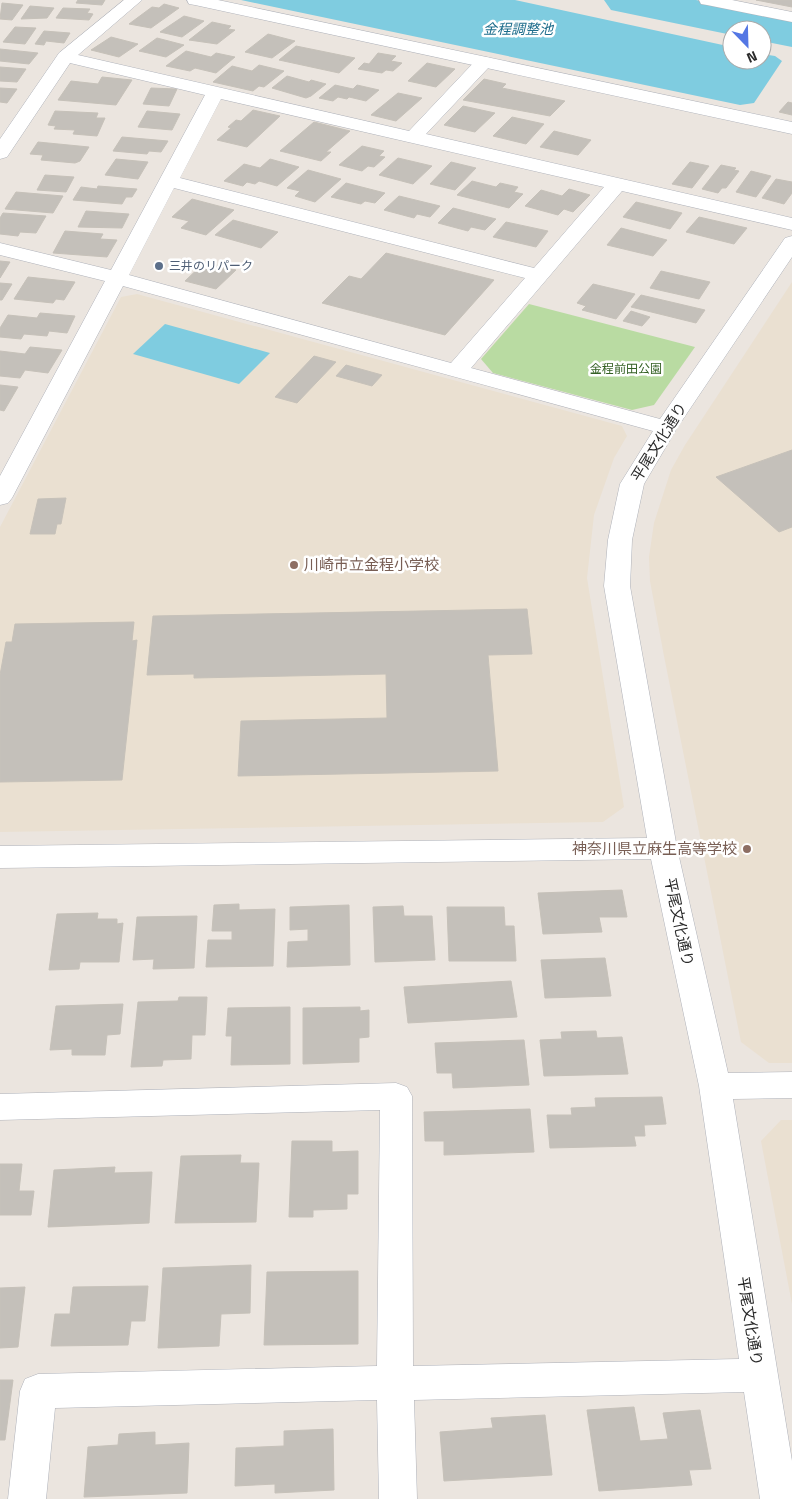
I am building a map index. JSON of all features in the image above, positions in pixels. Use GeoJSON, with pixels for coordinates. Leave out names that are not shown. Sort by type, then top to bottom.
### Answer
{"type":"FeatureCollection","features":[{"type":"Feature","properties":{"kind":"street"},"geometry":{"type":"LineString","coordinates":[[0,153],[65,57],[134,0]]}},
{"type":"Feature","properties":{"kind":"street"},"geometry":{"type":"LineString","coordinates":[[195,0],[792,128]]}},
{"type":"Feature","properties":{"kind":"street"},"geometry":{"type":"LineString","coordinates":[[707,0],[792,17]]}},
{"type":"Feature","properties":{"kind":"street"},"geometry":{"type":"LineString","coordinates":[[65,57],[792,224]]}},
{"type":"Feature","properties":{"kind":"street"},"geometry":{"type":"LineString","coordinates":[[413,136],[484,62]]}},
{"type":"Feature","properties":{"kind":"street"},"geometry":{"type":"LineString","coordinates":[[0,498],[216,92]]}},
{"type":"Feature","properties":{"kind":"street"},"geometry":{"type":"LineString","coordinates":[[169,181],[539,275]]}},
{"type":"Feature","properties":{"kind":"street"},"geometry":{"type":"LineString","coordinates":[[456,371],[618,183]]}},
{"type":"Feature","properties":{"kind":"street","name":"平尾文化通り"},"geometry":{"type":"LineString","coordinates":[[778,1499],[715,1086],[664,848],[617,586],[620,540],[632,484],[666,428],[792,242]]}},
{"type":"Feature","properties":{"kind":"street"},"geometry":{"type":"LineString","coordinates":[[0,248],[117,278],[666,428]]}},
{"type":"Feature","properties":{"kind":"street"},"geometry":{"type":"LineString","coordinates":[[0,857],[664,848]]}},
{"type":"Feature","properties":{"kind":"street"},"geometry":{"type":"LineString","coordinates":[[715,1086],[792,1085]]}},
{"type":"Feature","properties":{"kind":"street"},"geometry":{"type":"LineString","coordinates":[[0,1107],[396,1096],[398,1499]]}},
{"type":"Feature","properties":{"kind":"street"},"geometry":{"type":"LineString","coordinates":[[27,1499],[38,1391],[758,1375]]}},
{"type":"Feature","properties":{"kind":"shaded area","name":"神奈川県立麻生高等学校"},"geometry":{"type":"Polygon","coordinates":[[[792,282],[792,1063],[769,1063],[741,1042],[664,656],[650,581],[649,557],[654,523],[671,470],[685,445],[792,282]]]}},
{"type":"Feature","properties":{"kind":"shaded area","name":"川崎市立金程小学校"},"geometry":{"type":"Polygon","coordinates":[[[137,294],[622,426],[627,436],[614,458],[594,515],[587,578],[624,807],[603,822],[0,832],[0,527],[121,297],[137,294]]]}},
{"type":"Feature","properties":{"kind":"shaded area"},"geometry":{"type":"Polygon","coordinates":[[[781,1120],[792,1120],[792,1304],[761,1141],[781,1120]]]}},
{"type":"Feature","properties":{"kind":"green space","name":"金程前田公園"},"geometry":{"type":"Polygon","coordinates":[[[529,304],[695,347],[654,405],[632,410],[493,373],[481,359],[529,304]]]}},
{"type":"Feature","properties":{"kind":"water","name":"金程調整池"},"geometry":{"type":"Polygon","coordinates":[[[241,0],[515,0],[722,45],[722,70],[772,70],[772,56],[782,61],[754,103],[740,105],[241,0]]]}},
{"type":"Feature","properties":{"kind":"water"},"geometry":{"type":"Polygon","coordinates":[[[165,324],[270,353],[239,384],[133,354],[165,324]]]}},
{"type":"Feature","properties":{"kind":"building"},"geometry":{"type":"Polygon","coordinates":[[[78,0],[105,0],[102,5],[76,3],[78,0]]]}},
{"type":"Feature","properties":{"kind":"building"},"geometry":{"type":"Polygon","coordinates":[[[756,0],[792,0],[792,7],[756,0]]]}},
{"type":"Feature","properties":{"kind":"building"},"geometry":{"type":"Polygon","coordinates":[[[2,3],[23,5],[12,20],[0,19],[2,3]]]}},
{"type":"Feature","properties":{"kind":"building"},"geometry":{"type":"Polygon","coordinates":[[[164,4],[179,8],[151,28],[129,24],[152,7],[159,8],[164,4]]]}},
{"type":"Feature","properties":{"kind":"building"},"geometry":{"type":"Polygon","coordinates":[[[30,6],[54,8],[47,18],[21,19],[30,6]]]}},
{"type":"Feature","properties":{"kind":"building"},"geometry":{"type":"Polygon","coordinates":[[[63,8],[90,9],[87,13],[93,14],[89,20],[56,18],[63,8]]]}},
{"type":"Feature","properties":{"kind":"building"},"geometry":{"type":"Polygon","coordinates":[[[184,16],[204,21],[182,37],[160,32],[184,16]]]}},
{"type":"Feature","properties":{"kind":"building"},"geometry":{"type":"Polygon","coordinates":[[[212,22],[231,26],[228,29],[235,30],[217,44],[189,40],[212,22]]]}},
{"type":"Feature","properties":{"kind":"building"},"geometry":{"type":"Polygon","coordinates":[[[15,27],[36,28],[25,44],[3,42],[15,27]]]}},
{"type":"Feature","properties":{"kind":"building"},"geometry":{"type":"Polygon","coordinates":[[[44,31],[70,33],[64,43],[46,41],[44,45],[35,44],[44,31]]]}},
{"type":"Feature","properties":{"kind":"building"},"geometry":{"type":"Polygon","coordinates":[[[268,34],[295,41],[272,58],[245,52],[268,34]]]}},
{"type":"Feature","properties":{"kind":"building"},"geometry":{"type":"Polygon","coordinates":[[[111,37],[138,44],[119,57],[91,50],[111,37]]]}},
{"type":"Feature","properties":{"kind":"building"},"geometry":{"type":"Polygon","coordinates":[[[157,38],[184,45],[166,57],[139,51],[157,38]]]}},
{"type":"Feature","properties":{"kind":"building"},"geometry":{"type":"Polygon","coordinates":[[[296,46],[355,58],[339,73],[279,60],[296,46]]]}},
{"type":"Feature","properties":{"kind":"building"},"geometry":{"type":"Polygon","coordinates":[[[0,49],[38,53],[29,64],[0,61],[0,49]]]}},
{"type":"Feature","properties":{"kind":"building"},"geometry":{"type":"Polygon","coordinates":[[[186,51],[211,57],[216,53],[235,57],[216,73],[195,68],[190,71],[166,66],[186,51]]]}},
{"type":"Feature","properties":{"kind":"building"},"geometry":{"type":"Polygon","coordinates":[[[378,53],[396,56],[391,61],[402,63],[393,71],[386,70],[382,73],[358,69],[364,63],[369,64],[378,53]]]}},
{"type":"Feature","properties":{"kind":"building"},"geometry":{"type":"Polygon","coordinates":[[[427,63],[455,69],[436,87],[408,81],[427,63]]]}},
{"type":"Feature","properties":{"kind":"building"},"geometry":{"type":"Polygon","coordinates":[[[259,65],[284,71],[264,87],[259,86],[253,91],[213,82],[232,66],[252,71],[259,65]]]}},
{"type":"Feature","properties":{"kind":"building"},"geometry":{"type":"Polygon","coordinates":[[[0,67],[26,69],[17,82],[0,81],[0,67]]]}},
{"type":"Feature","properties":{"kind":"building"},"geometry":{"type":"Polygon","coordinates":[[[287,76],[326,84],[306,98],[272,88],[287,76]]]}},
{"type":"Feature","properties":{"kind":"building"},"geometry":{"type":"Polygon","coordinates":[[[102,77],[132,80],[116,105],[58,100],[71,81],[98,84],[102,77]]]}},
{"type":"Feature","properties":{"kind":"building"},"geometry":{"type":"Polygon","coordinates":[[[484,79],[506,84],[502,88],[565,101],[550,116],[463,100],[484,79]]]}},
{"type":"Feature","properties":{"kind":"building"},"geometry":{"type":"Polygon","coordinates":[[[335,85],[353,89],[357,85],[379,90],[366,101],[349,97],[347,99],[338,97],[333,101],[319,98],[335,85]]]}},
{"type":"Feature","properties":{"kind":"building"},"geometry":{"type":"Polygon","coordinates":[[[0,88],[17,89],[7,103],[0,102],[0,88]]]}},
{"type":"Feature","properties":{"kind":"building"},"geometry":{"type":"Polygon","coordinates":[[[151,88],[177,89],[169,106],[143,104],[151,88]]]}},
{"type":"Feature","properties":{"kind":"building"},"geometry":{"type":"Polygon","coordinates":[[[398,93],[422,98],[396,121],[371,115],[398,93]]]}},
{"type":"Feature","properties":{"kind":"building"},"geometry":{"type":"Polygon","coordinates":[[[788,102],[792,103],[792,115],[779,112],[788,102]]]}},
{"type":"Feature","properties":{"kind":"building"},"geometry":{"type":"Polygon","coordinates":[[[463,106],[495,113],[475,132],[444,125],[463,106]]]}},
{"type":"Feature","properties":{"kind":"building"},"geometry":{"type":"Polygon","coordinates":[[[253,110],[280,116],[247,147],[217,140],[231,128],[228,127],[236,120],[241,121],[253,110]]]}},
{"type":"Feature","properties":{"kind":"building"},"geometry":{"type":"Polygon","coordinates":[[[55,111],[98,113],[96,118],[105,118],[97,136],[73,134],[75,130],[54,129],[56,126],[48,125],[55,111]]]}},
{"type":"Feature","properties":{"kind":"building"},"geometry":{"type":"Polygon","coordinates":[[[147,111],[180,114],[172,130],[138,127],[147,111]]]}},
{"type":"Feature","properties":{"kind":"building"},"geometry":{"type":"Polygon","coordinates":[[[512,117],[544,124],[526,144],[493,136],[512,117]]]}},
{"type":"Feature","properties":{"kind":"building"},"geometry":{"type":"Polygon","coordinates":[[[314,122],[350,131],[326,152],[331,152],[321,161],[280,151],[314,122]]]}},
{"type":"Feature","properties":{"kind":"building"},"geometry":{"type":"Polygon","coordinates":[[[554,131],[591,140],[578,155],[540,147],[554,131]]]}},
{"type":"Feature","properties":{"kind":"building"},"geometry":{"type":"Polygon","coordinates":[[[122,137],[168,141],[161,152],[149,151],[147,154],[113,151],[122,137]]]}},
{"type":"Feature","properties":{"kind":"building"},"geometry":{"type":"Polygon","coordinates":[[[38,142],[89,147],[80,161],[75,163],[41,160],[43,155],[30,154],[38,142]]]}},
{"type":"Feature","properties":{"kind":"building"},"geometry":{"type":"Polygon","coordinates":[[[362,146],[384,151],[379,156],[385,157],[374,167],[368,166],[362,171],[339,165],[362,146]]]}},
{"type":"Feature","properties":{"kind":"building"},"geometry":{"type":"Polygon","coordinates":[[[398,158],[432,166],[413,184],[379,175],[398,158]]]}},
{"type":"Feature","properties":{"kind":"building"},"geometry":{"type":"Polygon","coordinates":[[[116,159],[148,162],[138,179],[105,175],[116,159]]]}},
{"type":"Feature","properties":{"kind":"building"},"geometry":{"type":"Polygon","coordinates":[[[270,159],[299,167],[277,186],[259,181],[255,184],[247,182],[243,186],[224,181],[244,164],[260,168],[270,159]]]}},
{"type":"Feature","properties":{"kind":"building"},"geometry":{"type":"Polygon","coordinates":[[[451,162],[476,168],[455,190],[430,184],[451,162]]]}},
{"type":"Feature","properties":{"kind":"building"},"geometry":{"type":"Polygon","coordinates":[[[690,162],[709,166],[692,188],[672,184],[690,162]]]}},
{"type":"Feature","properties":{"kind":"building"},"geometry":{"type":"Polygon","coordinates":[[[721,165],[736,168],[734,170],[739,171],[726,188],[722,188],[718,193],[702,189],[721,165]]]}},
{"type":"Feature","properties":{"kind":"building"},"geometry":{"type":"Polygon","coordinates":[[[308,170],[341,179],[315,202],[295,196],[300,191],[287,188],[308,170]]]}},
{"type":"Feature","properties":{"kind":"building"},"geometry":{"type":"Polygon","coordinates":[[[751,171],[771,176],[756,197],[736,192],[751,171]]]}},
{"type":"Feature","properties":{"kind":"building"},"geometry":{"type":"Polygon","coordinates":[[[45,175],[74,177],[66,192],[37,190],[45,175]]]}},
{"type":"Feature","properties":{"kind":"building"},"geometry":{"type":"Polygon","coordinates":[[[776,179],[792,182],[792,193],[784,204],[762,198],[776,179]]]}},
{"type":"Feature","properties":{"kind":"building"},"geometry":{"type":"Polygon","coordinates":[[[472,181],[496,187],[500,183],[518,187],[514,192],[523,194],[509,208],[457,195],[472,181]]]}},
{"type":"Feature","properties":{"kind":"building"},"geometry":{"type":"Polygon","coordinates":[[[346,183],[385,193],[375,203],[365,201],[361,204],[331,197],[346,183]]]}},
{"type":"Feature","properties":{"kind":"building"},"geometry":{"type":"Polygon","coordinates":[[[98,186],[137,189],[132,197],[126,197],[122,204],[73,200],[81,187],[97,189],[98,186]]]}},
{"type":"Feature","properties":{"kind":"building"},"geometry":{"type":"Polygon","coordinates":[[[569,189],[590,195],[573,212],[564,209],[558,215],[525,206],[541,190],[562,196],[569,189]]]}},
{"type":"Feature","properties":{"kind":"building"},"geometry":{"type":"Polygon","coordinates":[[[16,192],[63,196],[53,213],[5,209],[16,192]]]}},
{"type":"Feature","properties":{"kind":"building"},"geometry":{"type":"Polygon","coordinates":[[[399,196],[440,206],[430,217],[417,214],[414,218],[384,210],[399,196]]]}},
{"type":"Feature","properties":{"kind":"building"},"geometry":{"type":"Polygon","coordinates":[[[192,199],[234,210],[206,235],[181,228],[189,221],[172,217],[192,199]]]}},
{"type":"Feature","properties":{"kind":"building"},"geometry":{"type":"Polygon","coordinates":[[[636,202],[682,213],[670,229],[623,217],[636,202]]]}},
{"type":"Feature","properties":{"kind":"building"},"geometry":{"type":"Polygon","coordinates":[[[453,208],[496,219],[485,230],[471,227],[468,231],[438,223],[453,208]]]}},
{"type":"Feature","properties":{"kind":"building"},"geometry":{"type":"Polygon","coordinates":[[[86,211],[129,214],[122,228],[78,227],[86,211]]]}},
{"type":"Feature","properties":{"kind":"building"},"geometry":{"type":"Polygon","coordinates":[[[3,213],[46,216],[36,233],[20,232],[18,236],[0,234],[0,218],[3,213]]]}},
{"type":"Feature","properties":{"kind":"building"},"geometry":{"type":"Polygon","coordinates":[[[699,217],[747,228],[734,244],[686,232],[699,217]]]}},
{"type":"Feature","properties":{"kind":"building"},"geometry":{"type":"Polygon","coordinates":[[[233,220],[278,232],[261,248],[215,235],[233,220]]]}},
{"type":"Feature","properties":{"kind":"building"},"geometry":{"type":"Polygon","coordinates":[[[506,222],[548,231],[536,247],[493,237],[506,222]]]}},
{"type":"Feature","properties":{"kind":"building"},"geometry":{"type":"Polygon","coordinates":[[[621,228],[667,240],[653,256],[607,245],[621,228]]]}},
{"type":"Feature","properties":{"kind":"building"},"geometry":{"type":"Polygon","coordinates":[[[65,231],[103,234],[100,239],[117,240],[107,257],[53,253],[65,231]]]}},
{"type":"Feature","properties":{"kind":"building"},"geometry":{"type":"Polygon","coordinates":[[[386,253],[494,280],[445,335],[322,303],[349,276],[361,279],[386,253]]]}},
{"type":"Feature","properties":{"kind":"building"},"geometry":{"type":"Polygon","coordinates":[[[0,261],[10,262],[0,278],[0,261]]]}},
{"type":"Feature","properties":{"kind":"building"},"geometry":{"type":"Polygon","coordinates":[[[205,262],[236,270],[216,289],[185,281],[205,262]]]}},
{"type":"Feature","properties":{"kind":"building"},"geometry":{"type":"Polygon","coordinates":[[[661,271],[710,282],[699,299],[650,288],[661,271]]]}},
{"type":"Feature","properties":{"kind":"building"},"geometry":{"type":"Polygon","coordinates":[[[28,277],[75,282],[64,300],[56,299],[53,303],[14,299],[28,277]]]}},
{"type":"Feature","properties":{"kind":"building"},"geometry":{"type":"Polygon","coordinates":[[[0,283],[12,284],[2,300],[0,300],[0,283]]]}},
{"type":"Feature","properties":{"kind":"building"},"geometry":{"type":"Polygon","coordinates":[[[593,284],[635,294],[616,319],[582,310],[586,306],[577,303],[593,284]]]}},
{"type":"Feature","properties":{"kind":"building"},"geometry":{"type":"Polygon","coordinates":[[[641,295],[705,310],[696,323],[631,307],[641,295]]]}},
{"type":"Feature","properties":{"kind":"building"},"geometry":{"type":"Polygon","coordinates":[[[631,311],[650,317],[642,326],[623,321],[631,311]]]}},
{"type":"Feature","properties":{"kind":"building"},"geometry":{"type":"Polygon","coordinates":[[[40,313],[75,316],[67,333],[49,331],[47,336],[24,334],[21,339],[0,337],[0,328],[8,315],[37,318],[40,313]]]}},
{"type":"Feature","properties":{"kind":"building"},"geometry":{"type":"Polygon","coordinates":[[[30,347],[62,350],[48,373],[25,370],[20,378],[0,376],[0,351],[25,354],[30,347]]]}},
{"type":"Feature","properties":{"kind":"building"},"geometry":{"type":"Polygon","coordinates":[[[314,356],[336,362],[297,403],[275,397],[314,356]]]}},
{"type":"Feature","properties":{"kind":"building"},"geometry":{"type":"Polygon","coordinates":[[[346,365],[382,375],[372,386],[336,376],[346,365]]]}},
{"type":"Feature","properties":{"kind":"building"},"geometry":{"type":"Polygon","coordinates":[[[0,385],[18,387],[4,411],[0,410],[0,385]]]}},
{"type":"Feature","properties":{"kind":"building"},"geometry":{"type":"Polygon","coordinates":[[[792,450],[792,527],[779,532],[716,477],[792,450]]]}},
{"type":"Feature","properties":{"kind":"building"},"geometry":{"type":"Polygon","coordinates":[[[66,498],[61,524],[57,524],[55,534],[30,534],[38,499],[66,498]]]}},
{"type":"Feature","properties":{"kind":"building"},"geometry":{"type":"Polygon","coordinates":[[[527,609],[532,654],[488,655],[498,771],[238,776],[241,721],[387,718],[386,674],[194,678],[194,674],[147,675],[153,616],[527,609]]]}},
{"type":"Feature","properties":{"kind":"building"},"geometry":{"type":"Polygon","coordinates":[[[134,622],[132,641],[137,640],[122,780],[0,782],[0,675],[6,642],[12,642],[15,624],[134,622]]]}},
{"type":"Feature","properties":{"kind":"building"},"geometry":{"type":"Polygon","coordinates":[[[622,890],[627,917],[599,917],[602,932],[543,934],[538,893],[622,890]]]}},
{"type":"Feature","properties":{"kind":"building"},"geometry":{"type":"Polygon","coordinates":[[[239,904],[239,910],[275,909],[273,966],[206,967],[208,940],[232,940],[232,931],[212,931],[214,905],[239,904]]]}},
{"type":"Feature","properties":{"kind":"building"},"geometry":{"type":"Polygon","coordinates":[[[349,905],[350,965],[287,967],[288,942],[308,941],[308,929],[290,930],[290,907],[349,905]]]}},
{"type":"Feature","properties":{"kind":"building"},"geometry":{"type":"Polygon","coordinates":[[[403,906],[404,916],[432,916],[435,960],[375,962],[373,907],[403,906]]]}},
{"type":"Feature","properties":{"kind":"building"},"geometry":{"type":"Polygon","coordinates":[[[447,907],[504,907],[505,926],[514,926],[516,961],[449,961],[447,907]]]}},
{"type":"Feature","properties":{"kind":"building"},"geometry":{"type":"Polygon","coordinates":[[[98,913],[97,919],[117,919],[117,924],[123,923],[119,962],[80,962],[79,969],[49,970],[57,914],[98,913]]]}},
{"type":"Feature","properties":{"kind":"building"},"geometry":{"type":"Polygon","coordinates":[[[197,916],[194,968],[153,969],[154,959],[133,960],[137,917],[197,916]]]}},
{"type":"Feature","properties":{"kind":"building"},"geometry":{"type":"Polygon","coordinates":[[[605,958],[611,996],[545,998],[541,960],[605,958]]]}},
{"type":"Feature","properties":{"kind":"building"},"geometry":{"type":"Polygon","coordinates":[[[511,981],[517,1017],[408,1023],[404,987],[511,981]]]}},
{"type":"Feature","properties":{"kind":"building"},"geometry":{"type":"Polygon","coordinates":[[[179,997],[207,997],[205,1035],[192,1035],[191,1059],[163,1060],[162,1066],[131,1067],[138,1002],[178,1001],[179,997]]]}},
{"type":"Feature","properties":{"kind":"building"},"geometry":{"type":"Polygon","coordinates":[[[123,1004],[120,1034],[107,1035],[105,1055],[72,1055],[72,1049],[50,1050],[56,1006],[123,1004]]]}},
{"type":"Feature","properties":{"kind":"building"},"geometry":{"type":"Polygon","coordinates":[[[290,1007],[290,1064],[231,1065],[232,1036],[226,1036],[228,1008],[290,1007]]]}},
{"type":"Feature","properties":{"kind":"building"},"geometry":{"type":"Polygon","coordinates":[[[360,1007],[360,1011],[369,1010],[369,1037],[359,1038],[359,1062],[303,1064],[303,1008],[360,1007]]]}},
{"type":"Feature","properties":{"kind":"building"},"geometry":{"type":"Polygon","coordinates":[[[596,1031],[597,1038],[622,1037],[628,1074],[544,1076],[540,1040],[562,1039],[561,1032],[596,1031]]]}},
{"type":"Feature","properties":{"kind":"building"},"geometry":{"type":"Polygon","coordinates":[[[524,1040],[529,1085],[453,1088],[452,1073],[437,1073],[435,1043],[524,1040]]]}},
{"type":"Feature","properties":{"kind":"building"},"geometry":{"type":"Polygon","coordinates":[[[662,1097],[666,1124],[644,1125],[645,1136],[634,1136],[636,1146],[550,1148],[547,1115],[572,1115],[571,1108],[596,1107],[595,1098],[662,1097]]]}},
{"type":"Feature","properties":{"kind":"building"},"geometry":{"type":"Polygon","coordinates":[[[530,1109],[534,1152],[444,1155],[444,1141],[425,1141],[424,1112],[530,1109]]]}},
{"type":"Feature","properties":{"kind":"building"},"geometry":{"type":"Polygon","coordinates":[[[292,1141],[332,1141],[332,1152],[358,1151],[358,1194],[347,1194],[347,1209],[313,1210],[313,1217],[289,1217],[292,1141]]]}},
{"type":"Feature","properties":{"kind":"building"},"geometry":{"type":"Polygon","coordinates":[[[241,1155],[240,1163],[259,1163],[256,1222],[175,1223],[181,1156],[241,1155]]]}},
{"type":"Feature","properties":{"kind":"building"},"geometry":{"type":"Polygon","coordinates":[[[0,1164],[22,1164],[19,1191],[34,1191],[31,1215],[0,1215],[0,1164]]]}},
{"type":"Feature","properties":{"kind":"building"},"geometry":{"type":"Polygon","coordinates":[[[115,1167],[114,1173],[152,1172],[149,1223],[48,1227],[54,1170],[115,1167]]]}},
{"type":"Feature","properties":{"kind":"building"},"geometry":{"type":"Polygon","coordinates":[[[251,1265],[250,1313],[221,1314],[219,1346],[158,1348],[163,1268],[251,1265]]]}},
{"type":"Feature","properties":{"kind":"building"},"geometry":{"type":"Polygon","coordinates":[[[358,1271],[358,1344],[264,1345],[267,1272],[358,1271]]]}},
{"type":"Feature","properties":{"kind":"building"},"geometry":{"type":"Polygon","coordinates":[[[148,1286],[145,1321],[131,1321],[128,1345],[51,1346],[55,1314],[70,1314],[73,1287],[148,1286]]]}},
{"type":"Feature","properties":{"kind":"building"},"geometry":{"type":"Polygon","coordinates":[[[25,1287],[18,1347],[0,1348],[0,1288],[25,1287]]]}},
{"type":"Feature","properties":{"kind":"building"},"geometry":{"type":"Polygon","coordinates":[[[0,1380],[13,1380],[5,1440],[0,1440],[0,1380]]]}},
{"type":"Feature","properties":{"kind":"building"},"geometry":{"type":"Polygon","coordinates":[[[634,1407],[640,1441],[668,1439],[663,1413],[700,1410],[711,1469],[689,1470],[692,1485],[599,1491],[587,1410],[634,1407]]]}},
{"type":"Feature","properties":{"kind":"building"},"geometry":{"type":"Polygon","coordinates":[[[545,1415],[552,1475],[444,1481],[440,1432],[493,1428],[491,1418],[545,1415]]]}},
{"type":"Feature","properties":{"kind":"building"},"geometry":{"type":"Polygon","coordinates":[[[333,1429],[334,1490],[275,1493],[275,1484],[235,1486],[236,1448],[284,1446],[284,1431],[333,1429]]]}},
{"type":"Feature","properties":{"kind":"building"},"geometry":{"type":"Polygon","coordinates":[[[155,1432],[155,1445],[189,1443],[187,1493],[84,1497],[88,1447],[118,1445],[119,1434],[155,1432]]]}},
{"type":"Feature","properties":{"kind":"waterway"},"geometry":{"type":"LineString","coordinates":[[627,0],[792,33]]}},
{"type":"Feature","properties":{"kind":"place","name":"三井のリパーク"},"geometry":{"type":"Point","coordinates":[159,266]}},
{"type":"Feature","properties":{"kind":"place","name":"川崎市立金程小学校"},"geometry":{"type":"Point","coordinates":[294,565]}},
{"type":"Feature","properties":{"kind":"place","name":"神奈川県立麻生高等学校"},"geometry":{"type":"Point","coordinates":[747,849]}}]}
